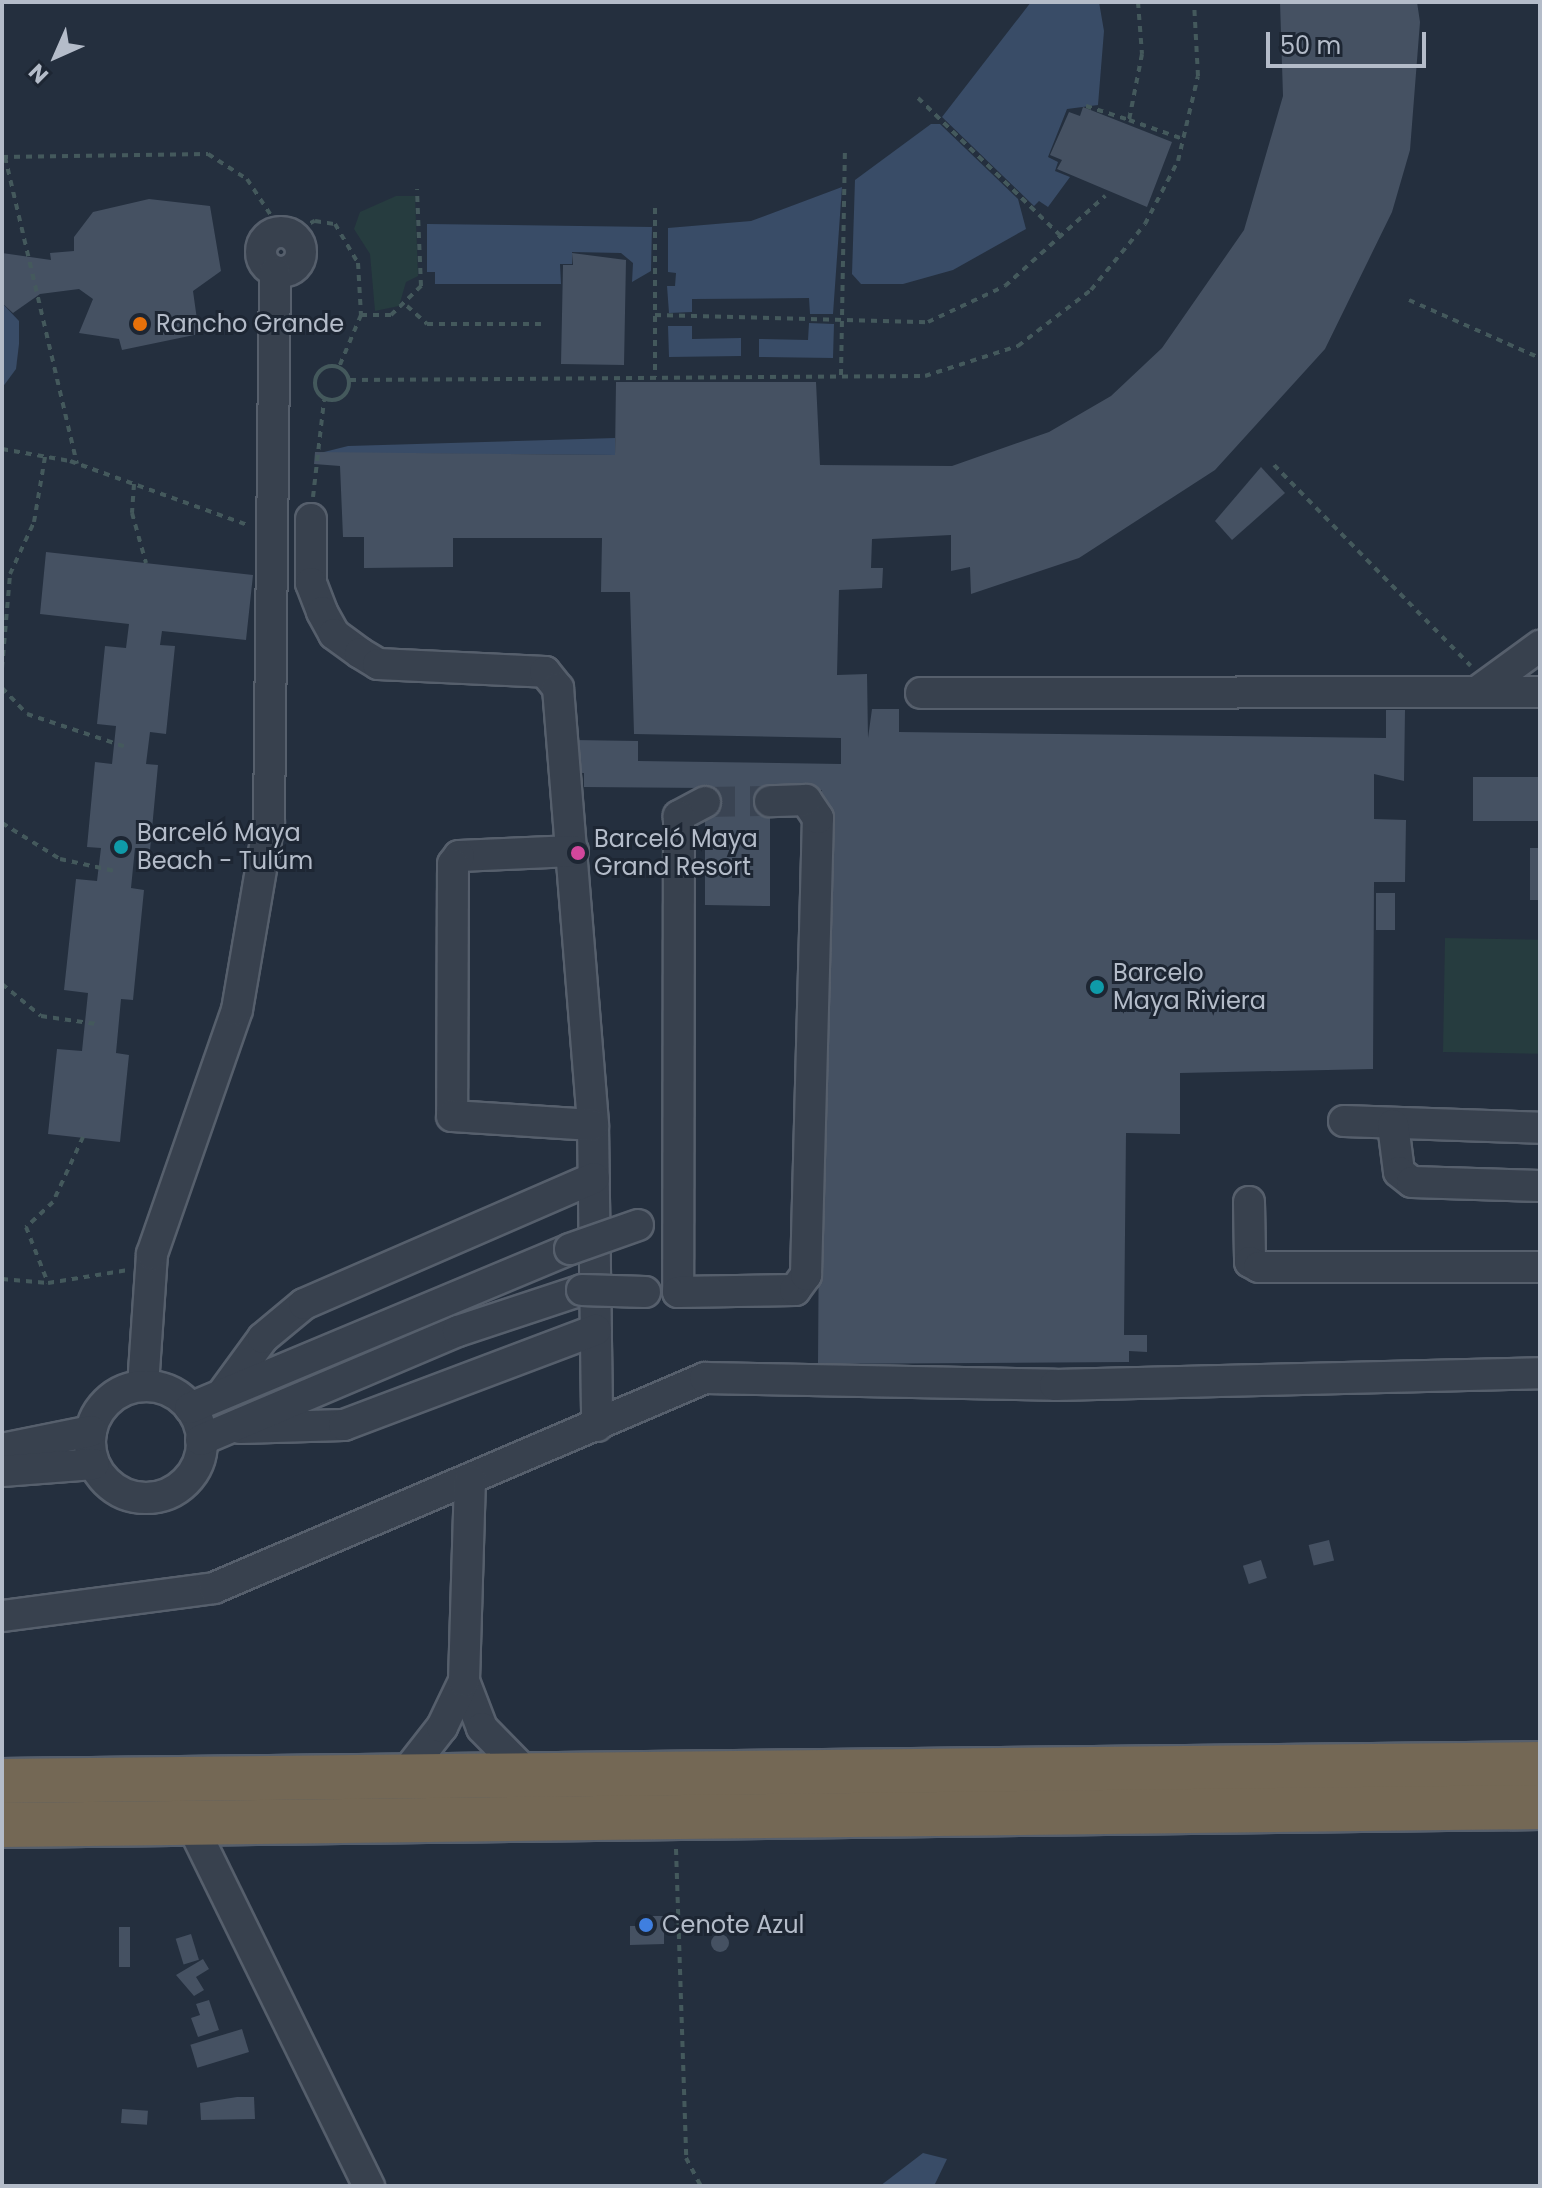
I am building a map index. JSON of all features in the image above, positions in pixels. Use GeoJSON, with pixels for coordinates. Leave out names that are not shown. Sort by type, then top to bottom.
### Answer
{"type":"FeatureCollection","features":[{"type":"Feature","properties":{"kind":"highway"},"geometry":{"type":"LineString","coordinates":[[2,1781],[1540,1764]]}},
{"type":"Feature","properties":{"kind":"highway"},"geometry":{"type":"LineString","coordinates":[[2,1825],[190,1821],[675,1822],[1540,1807]]}},
{"type":"Feature","properties":{"kind":"lane"},"geometry":{"type":"LineString","coordinates":[[143,1386],[151,1267],[237,1010],[254,929],[269,823],[275,272],[260,249],[286,233]]}},
{"type":"Feature","properties":{"kind":"lane"},"geometry":{"type":"LineString","coordinates":[[311,519],[311,583],[334,634],[360,653],[378,664],[552,678],[573,851],[593,1125],[597,1426]]}},
{"type":"Feature","properties":{"kind":"lane"},"geometry":{"type":"LineString","coordinates":[[1478,691],[1540,646]]}},
{"type":"Feature","properties":{"kind":"lane"},"geometry":{"type":"LineString","coordinates":[[921,693],[1540,692]]}},
{"type":"Feature","properties":{"kind":"lane"},"geometry":{"type":"LineString","coordinates":[[201,1440],[458,1331],[582,1290],[795,1290],[806,1275],[818,818],[806,800],[770,801]]}},
{"type":"Feature","properties":{"kind":"lane"},"geometry":{"type":"LineString","coordinates":[[678,1292],[679,816],[705,802]]}},
{"type":"Feature","properties":{"kind":"lane"},"geometry":{"type":"LineString","coordinates":[[573,851],[459,856],[453,864],[452,1116],[593,1125]]}},
{"type":"Feature","properties":{"kind":"lane"},"geometry":{"type":"LineString","coordinates":[[1344,1121],[1540,1128]]}},
{"type":"Feature","properties":{"kind":"lane"},"geometry":{"type":"LineString","coordinates":[[1393,1125],[1399,1172],[1412,1182],[1540,1186]]}},
{"type":"Feature","properties":{"kind":"lane"},"geometry":{"type":"LineString","coordinates":[[222,1394],[263,1338],[304,1304],[594,1178]]}},
{"type":"Feature","properties":{"kind":"lane"},"geometry":{"type":"LineString","coordinates":[[1249,1202],[1250,1262],[1259,1267],[1540,1267]]}},
{"type":"Feature","properties":{"kind":"lane"},"geometry":{"type":"LineString","coordinates":[[190,1408],[570,1249],[678,1211]]}},
{"type":"Feature","properties":{"kind":"lane"},"geometry":{"type":"LineString","coordinates":[[230,1428],[344,1425],[596,1330]]}},
{"type":"Feature","properties":{"kind":"lane"},"geometry":{"type":"LineString","coordinates":[[2,1616],[214,1588],[705,1378],[1055,1385],[1540,1373]]}},
{"type":"Feature","properties":{"kind":"lane"},"geometry":{"type":"LineString","coordinates":[[143,1386],[169,1391],[190,1408],[201,1440],[193,1471],[162,1495],[123,1492],[94,1464],[91,1431],[106,1402],[143,1386]]}},
{"type":"Feature","properties":{"kind":"lane"},"geometry":{"type":"LineString","coordinates":[[2,1449],[91,1431]]}},
{"type":"Feature","properties":{"kind":"lane"},"geometry":{"type":"LineString","coordinates":[[2,1471],[94,1464]]}},
{"type":"Feature","properties":{"kind":"lane"},"geometry":{"type":"LineString","coordinates":[[470,1480],[464,1681],[482,1728],[530,1777]]}},
{"type":"Feature","properties":{"kind":"lane"},"geometry":{"type":"LineString","coordinates":[[402,1778],[442,1727],[464,1681]]}},
{"type":"Feature","properties":{"kind":"lane"},"geometry":{"type":"LineString","coordinates":[[190,1821],[369,2186]]}},
{"type":"Feature","properties":{"kind":"path"},"geometry":{"type":"LineString","coordinates":[[1129,120],[1142,54],[1138,2]]}},
{"type":"Feature","properties":{"kind":"path"},"geometry":{"type":"LineString","coordinates":[[350,380],[925,376],[1018,346],[1091,290],[1145,224],[1183,139],[1198,76],[1194,2]]}},
{"type":"Feature","properties":{"kind":"path"},"geometry":{"type":"LineString","coordinates":[[918,98],[1063,238]]}},
{"type":"Feature","properties":{"kind":"path"},"geometry":{"type":"LineString","coordinates":[[1086,106],[1183,139]]}},
{"type":"Feature","properties":{"kind":"path"},"geometry":{"type":"LineString","coordinates":[[841,375],[845,320],[845,147]]}},
{"type":"Feature","properties":{"kind":"path"},"geometry":{"type":"LineString","coordinates":[[77,464],[4,157],[208,154],[247,179],[286,233],[324,220],[345,235],[358,263],[361,315],[339,367]]}},
{"type":"Feature","properties":{"kind":"path"},"geometry":{"type":"LineString","coordinates":[[361,315],[391,315],[407,306],[423,271],[417,189]]}},
{"type":"Feature","properties":{"kind":"path"},"geometry":{"type":"LineString","coordinates":[[655,315],[928,322],[1005,286],[1063,238],[1105,196]]}},
{"type":"Feature","properties":{"kind":"path"},"geometry":{"type":"LineString","coordinates":[[655,208],[655,377]]}},
{"type":"Feature","properties":{"kind":"path"},"geometry":{"type":"LineString","coordinates":[[1409,300],[1540,358]]}},
{"type":"Feature","properties":{"kind":"path"},"geometry":{"type":"LineString","coordinates":[[407,306],[427,324],[547,324]]}},
{"type":"Feature","properties":{"kind":"path"},"geometry":{"type":"LineString","coordinates":[[339,367],[350,380]]}},
{"type":"Feature","properties":{"kind":"path"},"geometry":{"type":"LineString","coordinates":[[311,519],[324,400],[314,388],[317,372],[339,367]]}},
{"type":"Feature","properties":{"kind":"path"},"geometry":{"type":"LineString","coordinates":[[324,400],[340,400],[350,380]]}},
{"type":"Feature","properties":{"kind":"path"},"geometry":{"type":"LineString","coordinates":[[2,449],[77,464],[270,533]]}},
{"type":"Feature","properties":{"kind":"path"},"geometry":{"type":"LineString","coordinates":[[2,666],[10,574],[34,522],[45,457]]}},
{"type":"Feature","properties":{"kind":"path"},"geometry":{"type":"LineString","coordinates":[[1274,465],[1468,661],[1478,691]]}},
{"type":"Feature","properties":{"kind":"path"},"geometry":{"type":"LineString","coordinates":[[134,484],[132,513],[146,563]]}},
{"type":"Feature","properties":{"kind":"path"},"geometry":{"type":"LineString","coordinates":[[2,688],[27,714],[126,747]]}},
{"type":"Feature","properties":{"kind":"path"},"geometry":{"type":"LineString","coordinates":[[2,823],[60,859],[115,871]]}},
{"type":"Feature","properties":{"kind":"path"},"geometry":{"type":"LineString","coordinates":[[2,984],[41,1016],[96,1024]]}},
{"type":"Feature","properties":{"kind":"path"},"geometry":{"type":"LineString","coordinates":[[48,1283],[26,1227],[53,1202],[83,1137]]}},
{"type":"Feature","properties":{"kind":"path"},"geometry":{"type":"LineString","coordinates":[[2,1279],[48,1283],[151,1267]]}},
{"type":"Feature","properties":{"kind":"path"},"geometry":{"type":"LineString","coordinates":[[675,1822],[686,2158],[701,2186]]}},
{"type":"Feature","properties":{"kind":"green space"},"geometry":{"type":"Polygon","coordinates":[[[396,196],[415,196],[418,276],[406,282],[399,306],[375,311],[370,254],[354,229],[360,212],[396,196]]]}},
{"type":"Feature","properties":{"kind":"green space"},"geometry":{"type":"Polygon","coordinates":[[[1445,938],[1540,940],[1538,1054],[1443,1052],[1445,938]]]}},
{"type":"Feature","properties":{"kind":"water"},"geometry":{"type":"Polygon","coordinates":[[[1031,2],[1099,2],[1104,31],[1098,105],[1067,109],[1048,157],[1058,162],[1055,171],[1070,177],[1048,207],[1039,201],[1034,206],[942,117],[1031,2]]]}},
{"type":"Feature","properties":{"kind":"water"},"geometry":{"type":"Polygon","coordinates":[[[931,124],[940,124],[1018,199],[1026,229],[953,270],[903,284],[861,284],[852,274],[855,180],[931,124]]]}},
{"type":"Feature","properties":{"kind":"water"},"geometry":{"type":"Polygon","coordinates":[[[842,187],[833,314],[810,314],[809,298],[692,299],[692,312],[669,313],[667,286],[675,286],[676,273],[668,272],[668,228],[751,221],[842,187]]]}},
{"type":"Feature","properties":{"kind":"water"},"geometry":{"type":"Polygon","coordinates":[[[427,224],[652,227],[651,271],[632,282],[633,263],[621,253],[572,252],[572,264],[560,264],[561,284],[435,284],[435,272],[427,272],[427,224]]]}},
{"type":"Feature","properties":{"kind":"water"},"geometry":{"type":"Polygon","coordinates":[[[2,303],[19,321],[19,344],[16,369],[2,388],[2,303]]]}},
{"type":"Feature","properties":{"kind":"water"},"geometry":{"type":"Polygon","coordinates":[[[809,323],[834,324],[833,358],[759,357],[759,339],[808,340],[809,323]]]}},
{"type":"Feature","properties":{"kind":"water"},"geometry":{"type":"Polygon","coordinates":[[[668,326],[692,326],[692,339],[741,338],[741,356],[669,357],[668,326]]]}},
{"type":"Feature","properties":{"kind":"water"},"geometry":{"type":"Polygon","coordinates":[[[615,438],[615,455],[320,453],[348,446],[615,438]]]}},
{"type":"Feature","properties":{"kind":"water"},"geometry":{"type":"Polygon","coordinates":[[[923,2153],[947,2159],[934,2186],[880,2186],[923,2153]]]}},
{"type":"Feature","properties":{"kind":"building"},"geometry":{"type":"Polygon","coordinates":[[[1280,2],[1417,2],[1420,22],[1410,150],[1392,212],[1325,349],[1215,470],[1079,558],[971,594],[970,567],[951,571],[951,535],[872,539],[871,568],[883,568],[882,588],[839,590],[837,675],[867,674],[868,738],[872,709],[899,709],[899,732],[1386,738],[1386,710],[1405,710],[1404,781],[1374,774],[1374,819],[1406,820],[1405,882],[1374,882],[1373,1069],[1180,1073],[1180,1134],[1126,1133],[1124,1335],[1147,1335],[1147,1352],[1129,1351],[1129,1362],[818,1364],[822,790],[770,789],[770,906],[705,905],[705,788],[584,787],[584,773],[574,773],[574,740],[638,741],[638,761],[841,764],[841,738],[634,734],[630,592],[601,592],[602,538],[453,538],[453,567],[364,568],[364,537],[343,537],[340,466],[314,464],[315,452],[615,455],[616,382],[816,382],[820,465],[952,466],[1049,432],[1111,396],[1162,348],[1244,230],[1283,96],[1280,2]]]}},
{"type":"Feature","properties":{"kind":"building"},"geometry":{"type":"Polygon","coordinates":[[[1083,107],[1172,142],[1147,207],[1057,169],[1062,160],[1050,155],[1069,112],[1080,116],[1083,107]]]}},
{"type":"Feature","properties":{"kind":"building"},"geometry":{"type":"Polygon","coordinates":[[[149,199],[210,206],[221,271],[193,291],[199,334],[122,350],[119,339],[79,333],[93,299],[79,289],[40,294],[13,313],[2,303],[2,253],[51,260],[50,253],[74,251],[74,237],[93,212],[149,199]]]}},
{"type":"Feature","properties":{"kind":"building"},"geometry":{"type":"Polygon","coordinates":[[[572,253],[626,260],[624,365],[561,364],[563,265],[573,265],[572,253]]]}},
{"type":"Feature","properties":{"kind":"building"},"geometry":{"type":"Polygon","coordinates":[[[1261,467],[1285,493],[1232,540],[1215,521],[1261,467]]]}},
{"type":"Feature","properties":{"kind":"building","name":"Barceló Maya Beach - Tulúm"},"geometry":{"type":"Polygon","coordinates":[[[46,552],[253,575],[246,640],[162,631],[160,645],[175,646],[166,734],[150,732],[146,764],[158,765],[150,850],[135,848],[131,888],[144,890],[133,1000],[121,999],[116,1053],[129,1055],[120,1142],[48,1134],[57,1049],[82,1051],[88,993],[64,990],[76,879],[97,881],[101,848],[87,847],[95,762],[112,764],[116,726],[97,724],[105,646],[126,648],[129,624],[40,614],[46,552]]]}},
{"type":"Feature","properties":{"kind":"building"},"geometry":{"type":"Polygon","coordinates":[[[1473,777],[1540,777],[1540,821],[1473,821],[1473,777]]]}},
{"type":"Feature","properties":{"kind":"building"},"geometry":{"type":"Polygon","coordinates":[[[1530,848],[1540,848],[1540,900],[1530,900],[1530,848]]]}},
{"type":"Feature","properties":{"kind":"building"},"geometry":{"type":"Polygon","coordinates":[[[1376,893],[1395,893],[1395,930],[1376,930],[1376,893]]]}},
{"type":"Feature","properties":{"kind":"building"},"geometry":{"type":"Polygon","coordinates":[[[1329,1540],[1334,1560],[1314,1565],[1309,1545],[1329,1540]]]}},
{"type":"Feature","properties":{"kind":"building"},"geometry":{"type":"Polygon","coordinates":[[[1261,1560],[1267,1578],[1249,1584],[1243,1566],[1261,1560]]]}},
{"type":"Feature","properties":{"kind":"building"},"geometry":{"type":"Polygon","coordinates":[[[641,1916],[664,1916],[664,1944],[630,1945],[630,1926],[641,1926],[641,1916]]]}},
{"type":"Feature","properties":{"kind":"building"},"geometry":{"type":"Polygon","coordinates":[[[119,1927],[130,1927],[130,1967],[119,1967],[119,1927]]]}},
{"type":"Feature","properties":{"kind":"building"},"geometry":{"type":"Polygon","coordinates":[[[191,1934],[199,1960],[184,1964],[176,1939],[191,1934]]]}},
{"type":"Feature","properties":{"kind":"building"},"geometry":{"type":"Polygon","coordinates":[[[720,1934],[729,1943],[720,1952],[711,1943],[720,1934]]]}},
{"type":"Feature","properties":{"kind":"building"},"geometry":{"type":"Polygon","coordinates":[[[203,1959],[209,1969],[196,1977],[204,1990],[194,1996],[176,1975],[203,1959]]]}},
{"type":"Feature","properties":{"kind":"building"},"geometry":{"type":"Polygon","coordinates":[[[209,2000],[219,2030],[198,2037],[191,2018],[200,2015],[196,2004],[209,2000]]]}},
{"type":"Feature","properties":{"kind":"building"},"geometry":{"type":"Polygon","coordinates":[[[242,2029],[249,2052],[197,2068],[190,2045],[242,2029]]]}},
{"type":"Feature","properties":{"kind":"building"},"geometry":{"type":"Polygon","coordinates":[[[254,2097],[255,2119],[201,2120],[200,2103],[254,2097]]]}},
{"type":"Feature","properties":{"kind":"building"},"geometry":{"type":"Polygon","coordinates":[[[122,2109],[148,2111],[147,2125],[121,2123],[122,2109]]]}},
{"type":"Feature","properties":{"kind":"tunnel"},"geometry":{"type":"LineString","coordinates":[[705,802],[770,801]]}},
{"type":"Feature","properties":{"kind":"place","name":"Rancho Grande"},"geometry":{"type":"Point","coordinates":[140,324]}},
{"type":"Feature","properties":{"kind":"place","name":"Barceló Maya Beach - Tulúm"},"geometry":{"type":"Point","coordinates":[121,847]}},
{"type":"Feature","properties":{"kind":"place","name":"Barceló Maya Grand Resort"},"geometry":{"type":"Point","coordinates":[578,853]}},
{"type":"Feature","properties":{"kind":"place","name":"Barcelo Maya Riviera"},"geometry":{"type":"Point","coordinates":[1097,987]}},
{"type":"Feature","properties":{"kind":"place","name":"Cenote Azul"},"geometry":{"type":"Point","coordinates":[646,1925]}}]}
